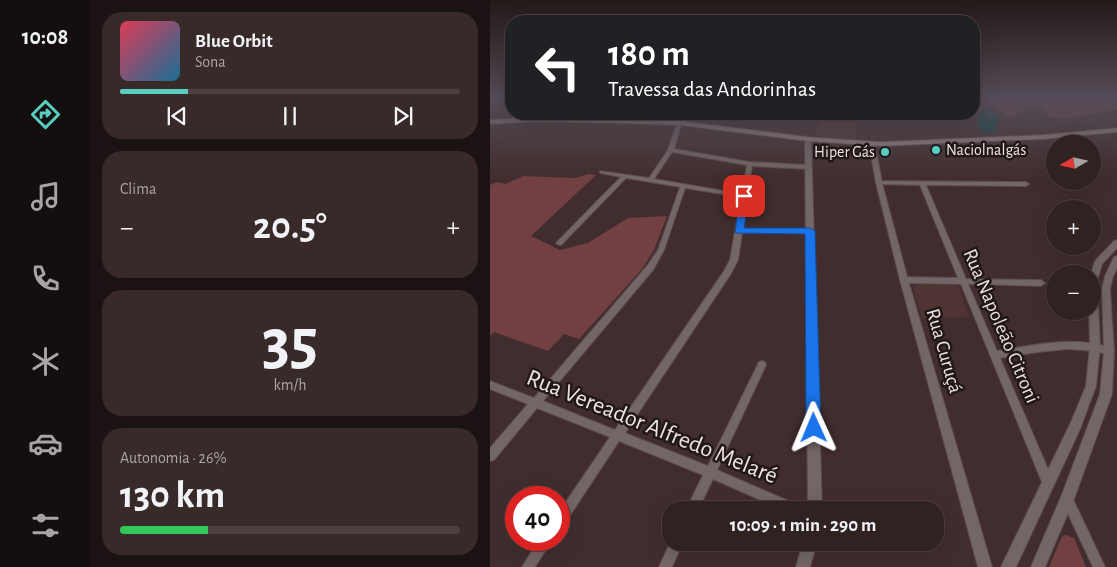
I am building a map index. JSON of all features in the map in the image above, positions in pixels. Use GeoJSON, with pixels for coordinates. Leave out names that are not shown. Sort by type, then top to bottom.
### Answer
{"type":"FeatureCollection","features":[{"type":"Feature","properties":{"kind":"main road"},"geometry":{"type":"LineString","coordinates":[[699,125],[808,139],[872,144],[1043,137],[1117,130]]}},
{"type":"Feature","properties":{"kind":"street"},"geometry":{"type":"LineString","coordinates":[[651,180],[671,150],[678,125]]}},
{"type":"Feature","properties":{"kind":"street"},"geometry":{"type":"LineString","coordinates":[[808,139],[815,501]]}},
{"type":"Feature","properties":{"kind":"street","name":"Rua Curuçá"},"geometry":{"type":"LineString","coordinates":[[872,144],[879,183],[904,280],[985,567]]}},
{"type":"Feature","properties":{"kind":"street"},"geometry":{"type":"LineString","coordinates":[[671,150],[750,164],[808,167]]}},
{"type":"Feature","properties":{"kind":"street"},"geometry":{"type":"LineString","coordinates":[[570,506],[734,260],[750,164]]}},
{"type":"Feature","properties":{"kind":"street"},"geometry":{"type":"LineString","coordinates":[[602,172],[744,196]]}},
{"type":"Feature","properties":{"kind":"street"},"geometry":{"type":"LineString","coordinates":[[559,243],[624,176]]}},
{"type":"Feature","properties":{"kind":"street"},"geometry":{"type":"LineString","coordinates":[[879,183],[1026,184]]}},
{"type":"Feature","properties":{"kind":"street","name":"Rua Napoleão Citroni"},"geometry":{"type":"LineString","coordinates":[[922,183],[1048,483]]}},
{"type":"Feature","properties":{"kind":"street"},"geometry":{"type":"LineString","coordinates":[[490,456],[650,268],[661,250],[683,186]]}},
{"type":"Feature","properties":{"kind":"street"},"geometry":{"type":"LineString","coordinates":[[739,231],[810,231]]}},
{"type":"Feature","properties":{"kind":"street"},"geometry":{"type":"LineString","coordinates":[[1008,567],[1076,425],[1091,386],[1095,346],[1093,307],[1095,272],[1104,255],[1117,243]]}},
{"type":"Feature","properties":{"kind":"street"},"geometry":{"type":"LineString","coordinates":[[1038,567],[1067,499],[1106,394],[1109,351],[1106,289],[1109,276],[1117,258]]}},
{"type":"Feature","properties":{"kind":"street"},"geometry":{"type":"LineString","coordinates":[[904,280],[1041,284]]}},
{"type":"Feature","properties":{"kind":"street"},"geometry":{"type":"LineString","coordinates":[[994,355],[1079,344],[1095,346],[1109,351]]}},
{"type":"Feature","properties":{"kind":"street"},"geometry":{"type":"LineString","coordinates":[[696,501],[762,365]]}},
{"type":"Feature","properties":{"kind":"street","name":"Rua Vereador Alfredo Melaré"},"geometry":{"type":"LineString","coordinates":[[490,385],[710,472],[776,501]]}},
{"type":"Feature","properties":{"kind":"street"},"geometry":{"type":"LineString","coordinates":[[1067,499],[1099,567]]}},
{"type":"Feature","properties":{"kind":"street"},"geometry":{"type":"LineString","coordinates":[[528,567],[539,551]]}},
{"type":"Feature","properties":{"kind":"street"},"geometry":{"type":"LineString","coordinates":[[665,567],[673,551]]}},
{"type":"Feature","properties":{"kind":"street"},"geometry":{"type":"LineString","coordinates":[[802,567],[807,551]]}},
{"type":"Feature","properties":{"kind":"shaded area"},"geometry":{"type":"Polygon","coordinates":[[[818,125],[856,125],[856,139],[816,136],[818,125]]]}},
{"type":"Feature","properties":{"kind":"shaded area"},"geometry":{"type":"Polygon","coordinates":[[[589,174],[596,175],[531,236],[560,250],[588,243],[628,218],[667,216],[654,250],[642,269],[579,339],[564,334],[548,351],[494,332],[490,336],[490,185],[498,182],[505,184],[523,176],[575,178],[589,174]]]}},
{"type":"Feature","properties":{"kind":"shaded area"},"geometry":{"type":"Polygon","coordinates":[[[918,284],[958,285],[969,317],[922,318],[913,287],[918,284]]]}},
{"type":"Feature","properties":{"kind":"shaded area"},"geometry":{"type":"Polygon","coordinates":[[[1066,535],[1074,538],[1086,567],[1049,567],[1062,536],[1066,535]]]}},
{"type":"Feature","properties":{"kind":"place","name":"Naciolnalgás"},"geometry":{"type":"Point","coordinates":[936,150]}},
{"type":"Feature","properties":{"kind":"place","name":"Hiper Gás"},"geometry":{"type":"Point","coordinates":[885,152]}},
{"type":"Feature","properties":{"kind":"route"},"geometry":{"type":"LineString","coordinates":[[744,196],[739,231],[810,231],[814,428]]}}]}
